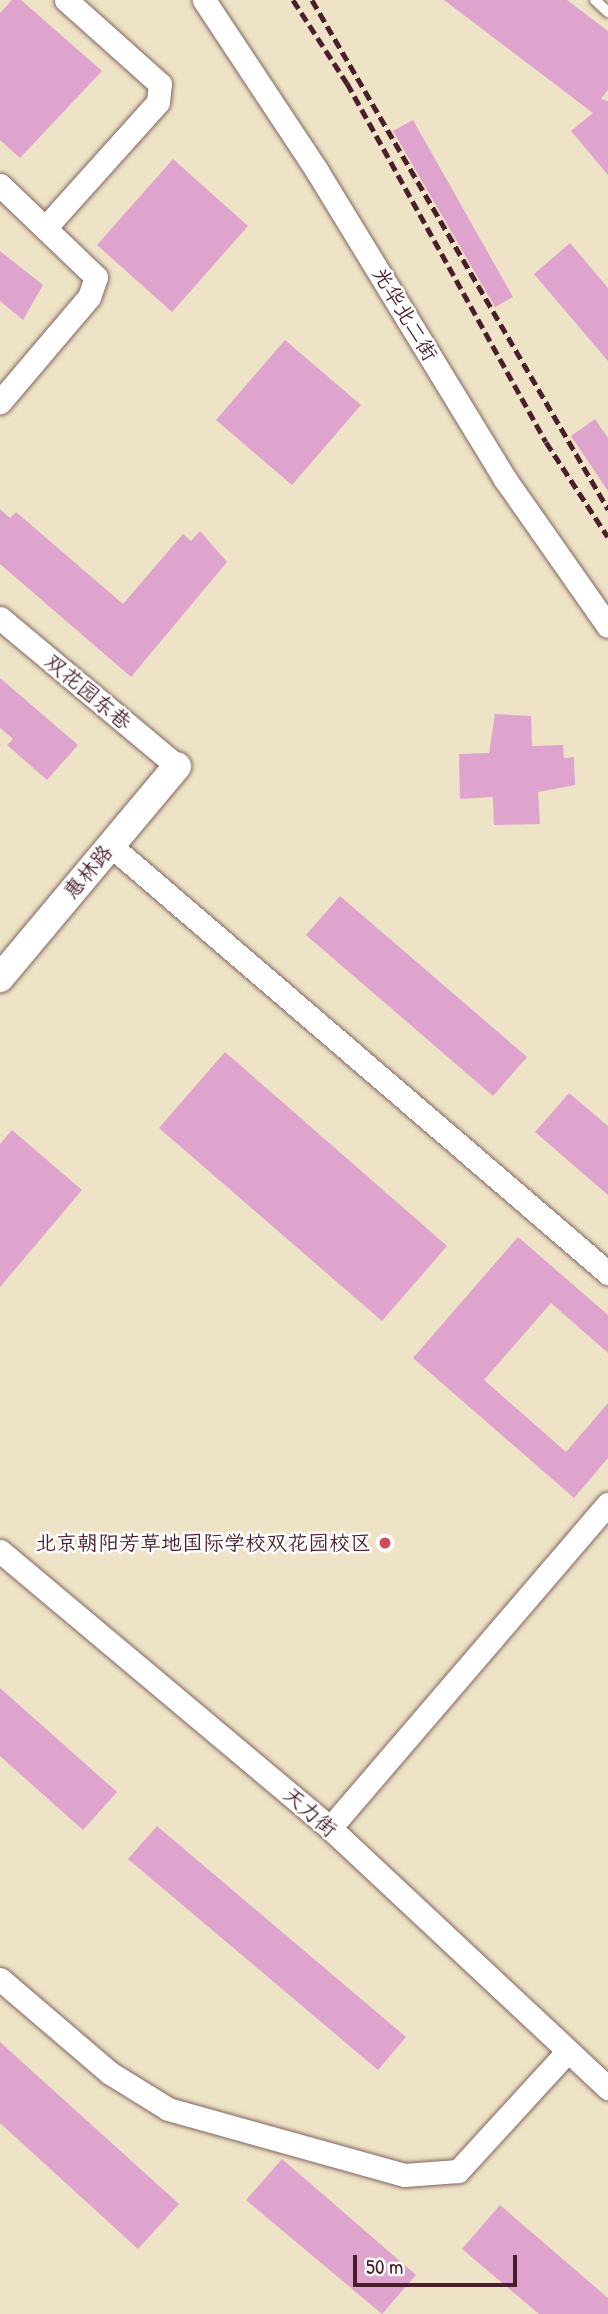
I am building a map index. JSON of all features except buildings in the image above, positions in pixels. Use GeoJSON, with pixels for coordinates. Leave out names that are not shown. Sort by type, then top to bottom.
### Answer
{"type":"FeatureCollection","features":[{"type":"Feature","properties":{"kind":"street"},"geometry":{"type":"LineString","coordinates":[[45,228],[158,102],[160,84],[66,0]]}},
{"type":"Feature","properties":{"kind":"street","name":"光华北二街"},"geometry":{"type":"LineString","coordinates":[[204,0],[317,171],[505,479],[608,626]]}},
{"type":"Feature","properties":{"kind":"street"},"geometry":{"type":"LineString","coordinates":[[0,185],[96,277],[89,297],[0,402]]}},
{"type":"Feature","properties":{"kind":"street","name":"双花园东巷"},"geometry":{"type":"LineString","coordinates":[[0,618],[177,766]]}},
{"type":"Feature","properties":{"kind":"street","name":"惠林路"},"geometry":{"type":"LineString","coordinates":[[0,978],[177,766]]}},
{"type":"Feature","properties":{"kind":"street"},"geometry":{"type":"LineString","coordinates":[[110,845],[608,1273]]}},
{"type":"Feature","properties":{"kind":"street"},"geometry":{"type":"LineString","coordinates":[[330,1828],[608,1504]]}},
{"type":"Feature","properties":{"kind":"street","name":"天力街"},"geometry":{"type":"LineString","coordinates":[[0,1551],[330,1828],[566,2052],[608,2088]]}},
{"type":"Feature","properties":{"kind":"street"},"geometry":{"type":"LineString","coordinates":[[0,1979],[110,2073],[168,2109],[404,2175],[458,2171],[566,2052]]}},
{"type":"Feature","properties":{"kind":"lane"},"geometry":{"type":"LineString","coordinates":[[595,0],[608,12]]}},
{"type":"Feature","properties":{"kind":"railway"},"geometry":{"type":"LineString","coordinates":[[293,0],[347,83],[546,442],[608,537]]}},
{"type":"Feature","properties":{"kind":"railway"},"geometry":{"type":"LineString","coordinates":[[312,0],[608,509]]}},
{"type":"Feature","properties":{"kind":"place","name":"北京朝阳芳草地国际学校双花园校区"},"geometry":{"type":"Point","coordinates":[385,1543]}}]}
